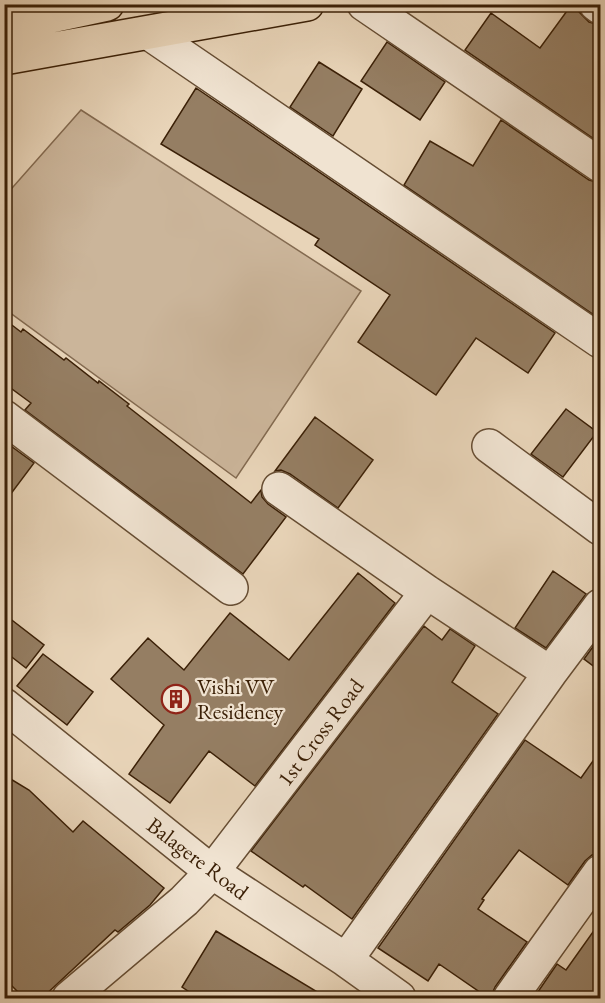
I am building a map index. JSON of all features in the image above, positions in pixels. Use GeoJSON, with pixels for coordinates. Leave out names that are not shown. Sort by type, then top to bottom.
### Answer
{"type":"FeatureCollection","features":[{"type":"Feature","properties":{"kind":"main road"},"geometry":{"type":"LineString","coordinates":[[4,58],[149,33],[217,12],[307,4]]}},
{"type":"Feature","properties":{"kind":"main road"},"geometry":{"type":"LineString","coordinates":[[4,26],[89,7]]}},
{"type":"Feature","properties":{"kind":"street"},"geometry":{"type":"LineString","coordinates":[[364,4],[600,165]]}},
{"type":"Feature","properties":{"kind":"street"},"geometry":{"type":"LineString","coordinates":[[596,4],[600,7]]}},
{"type":"Feature","properties":{"kind":"street"},"geometry":{"type":"LineString","coordinates":[[149,33],[600,340]]}},
{"type":"Feature","properties":{"kind":"street"},"geometry":{"type":"LineString","coordinates":[[4,417],[231,588]]}},
{"type":"Feature","properties":{"kind":"street"},"geometry":{"type":"LineString","coordinates":[[489,446],[600,528]]}},
{"type":"Feature","properties":{"kind":"street"},"geometry":{"type":"LineString","coordinates":[[279,489],[427,592],[550,673]]}},
{"type":"Feature","properties":{"kind":"street","name":"1st Cross Road"},"geometry":{"type":"LineString","coordinates":[[69,999],[184,901],[212,872],[427,592]]}},
{"type":"Feature","properties":{"kind":"street"},"geometry":{"type":"LineString","coordinates":[[346,960],[600,606]]}},
{"type":"Feature","properties":{"kind":"street","name":"Balagere Road"},"geometry":{"type":"LineString","coordinates":[[4,705],[212,872],[346,960],[388,995]]}},
{"type":"Feature","properties":{"kind":"street"},"geometry":{"type":"LineString","coordinates":[[510,999],[600,872]]}},
{"type":"Feature","properties":{"kind":"shaded area"},"geometry":{"type":"Polygon","coordinates":[[[81,110],[361,291],[236,478],[5,309],[5,196],[81,110]]]}},
{"type":"Feature","properties":{"kind":"building"},"geometry":{"type":"Polygon","coordinates":[[[572,4],[578,4],[579,12],[589,22],[600,25],[600,143],[465,50],[491,13],[540,48],[572,4]]]}},
{"type":"Feature","properties":{"kind":"building"},"geometry":{"type":"Polygon","coordinates":[[[387,42],[445,82],[420,120],[361,81],[387,42]]]}},
{"type":"Feature","properties":{"kind":"building"},"geometry":{"type":"Polygon","coordinates":[[[319,62],[362,89],[333,136],[290,107],[319,62]]]}},
{"type":"Feature","properties":{"kind":"building"},"geometry":{"type":"Polygon","coordinates":[[[196,88],[555,333],[528,373],[476,338],[436,395],[358,342],[390,295],[315,245],[319,239],[161,144],[196,88]]]}},
{"type":"Feature","properties":{"kind":"building"},"geometry":{"type":"Polygon","coordinates":[[[501,120],[589,180],[600,183],[600,319],[404,185],[430,141],[473,166],[501,120]]]}},
{"type":"Feature","properties":{"kind":"building"},"geometry":{"type":"Polygon","coordinates":[[[4,319],[21,332],[23,329],[64,360],[66,358],[98,383],[99,381],[129,404],[127,406],[251,503],[261,490],[262,497],[268,504],[286,517],[243,574],[25,410],[31,403],[4,383],[4,319]]]}},
{"type":"Feature","properties":{"kind":"building"},"geometry":{"type":"Polygon","coordinates":[[[566,409],[597,432],[563,477],[531,454],[566,409]]]}},
{"type":"Feature","properties":{"kind":"building"},"geometry":{"type":"Polygon","coordinates":[[[315,417],[373,460],[338,508],[290,474],[281,470],[275,471],[315,417]]]}},
{"type":"Feature","properties":{"kind":"building"},"geometry":{"type":"Polygon","coordinates":[[[4,441],[34,463],[4,503],[4,441]]]}},
{"type":"Feature","properties":{"kind":"building"},"geometry":{"type":"Polygon","coordinates":[[[553,571],[586,594],[546,648],[515,628],[553,571]]]}},
{"type":"Feature","properties":{"kind":"building"},"geometry":{"type":"Polygon","coordinates":[[[358,573],[395,603],[255,786],[209,751],[170,803],[129,774],[164,725],[111,679],[148,638],[184,670],[230,613],[289,660],[358,573]]]}},
{"type":"Feature","properties":{"kind":"building"},"geometry":{"type":"Polygon","coordinates":[[[4,614],[44,645],[26,668],[4,651],[4,614]]]}},
{"type":"Feature","properties":{"kind":"building"},"geometry":{"type":"Polygon","coordinates":[[[424,626],[442,640],[450,629],[475,646],[452,682],[498,714],[352,919],[305,885],[303,887],[251,851],[424,626]]]}},
{"type":"Feature","properties":{"kind":"building"},"geometry":{"type":"Polygon","coordinates":[[[600,637],[600,671],[584,659],[600,637]]]}},
{"type":"Feature","properties":{"kind":"building"},"geometry":{"type":"Polygon","coordinates":[[[43,654],[93,692],[67,725],[17,686],[43,654]]]}},
{"type":"Feature","properties":{"kind":"building"},"geometry":{"type":"Polygon","coordinates":[[[525,740],[581,778],[600,751],[600,853],[592,855],[585,861],[568,885],[519,850],[482,899],[484,900],[478,909],[527,942],[495,987],[490,999],[439,964],[428,981],[378,948],[525,740]]]}},
{"type":"Feature","properties":{"kind":"building"},"geometry":{"type":"Polygon","coordinates":[[[4,775],[29,790],[73,832],[83,821],[164,888],[150,905],[118,932],[115,930],[41,999],[25,999],[4,978],[4,775]]]}},
{"type":"Feature","properties":{"kind":"building"},"geometry":{"type":"Polygon","coordinates":[[[600,922],[600,999],[533,999],[557,964],[566,970],[600,922]]]}},
{"type":"Feature","properties":{"kind":"building"},"geometry":{"type":"Polygon","coordinates":[[[216,931],[329,999],[200,999],[182,987],[216,931]]]}},
{"type":"Feature","properties":{"kind":"place","name":"Vishi VV Residency"},"geometry":{"type":"Point","coordinates":[176,699]}}]}
